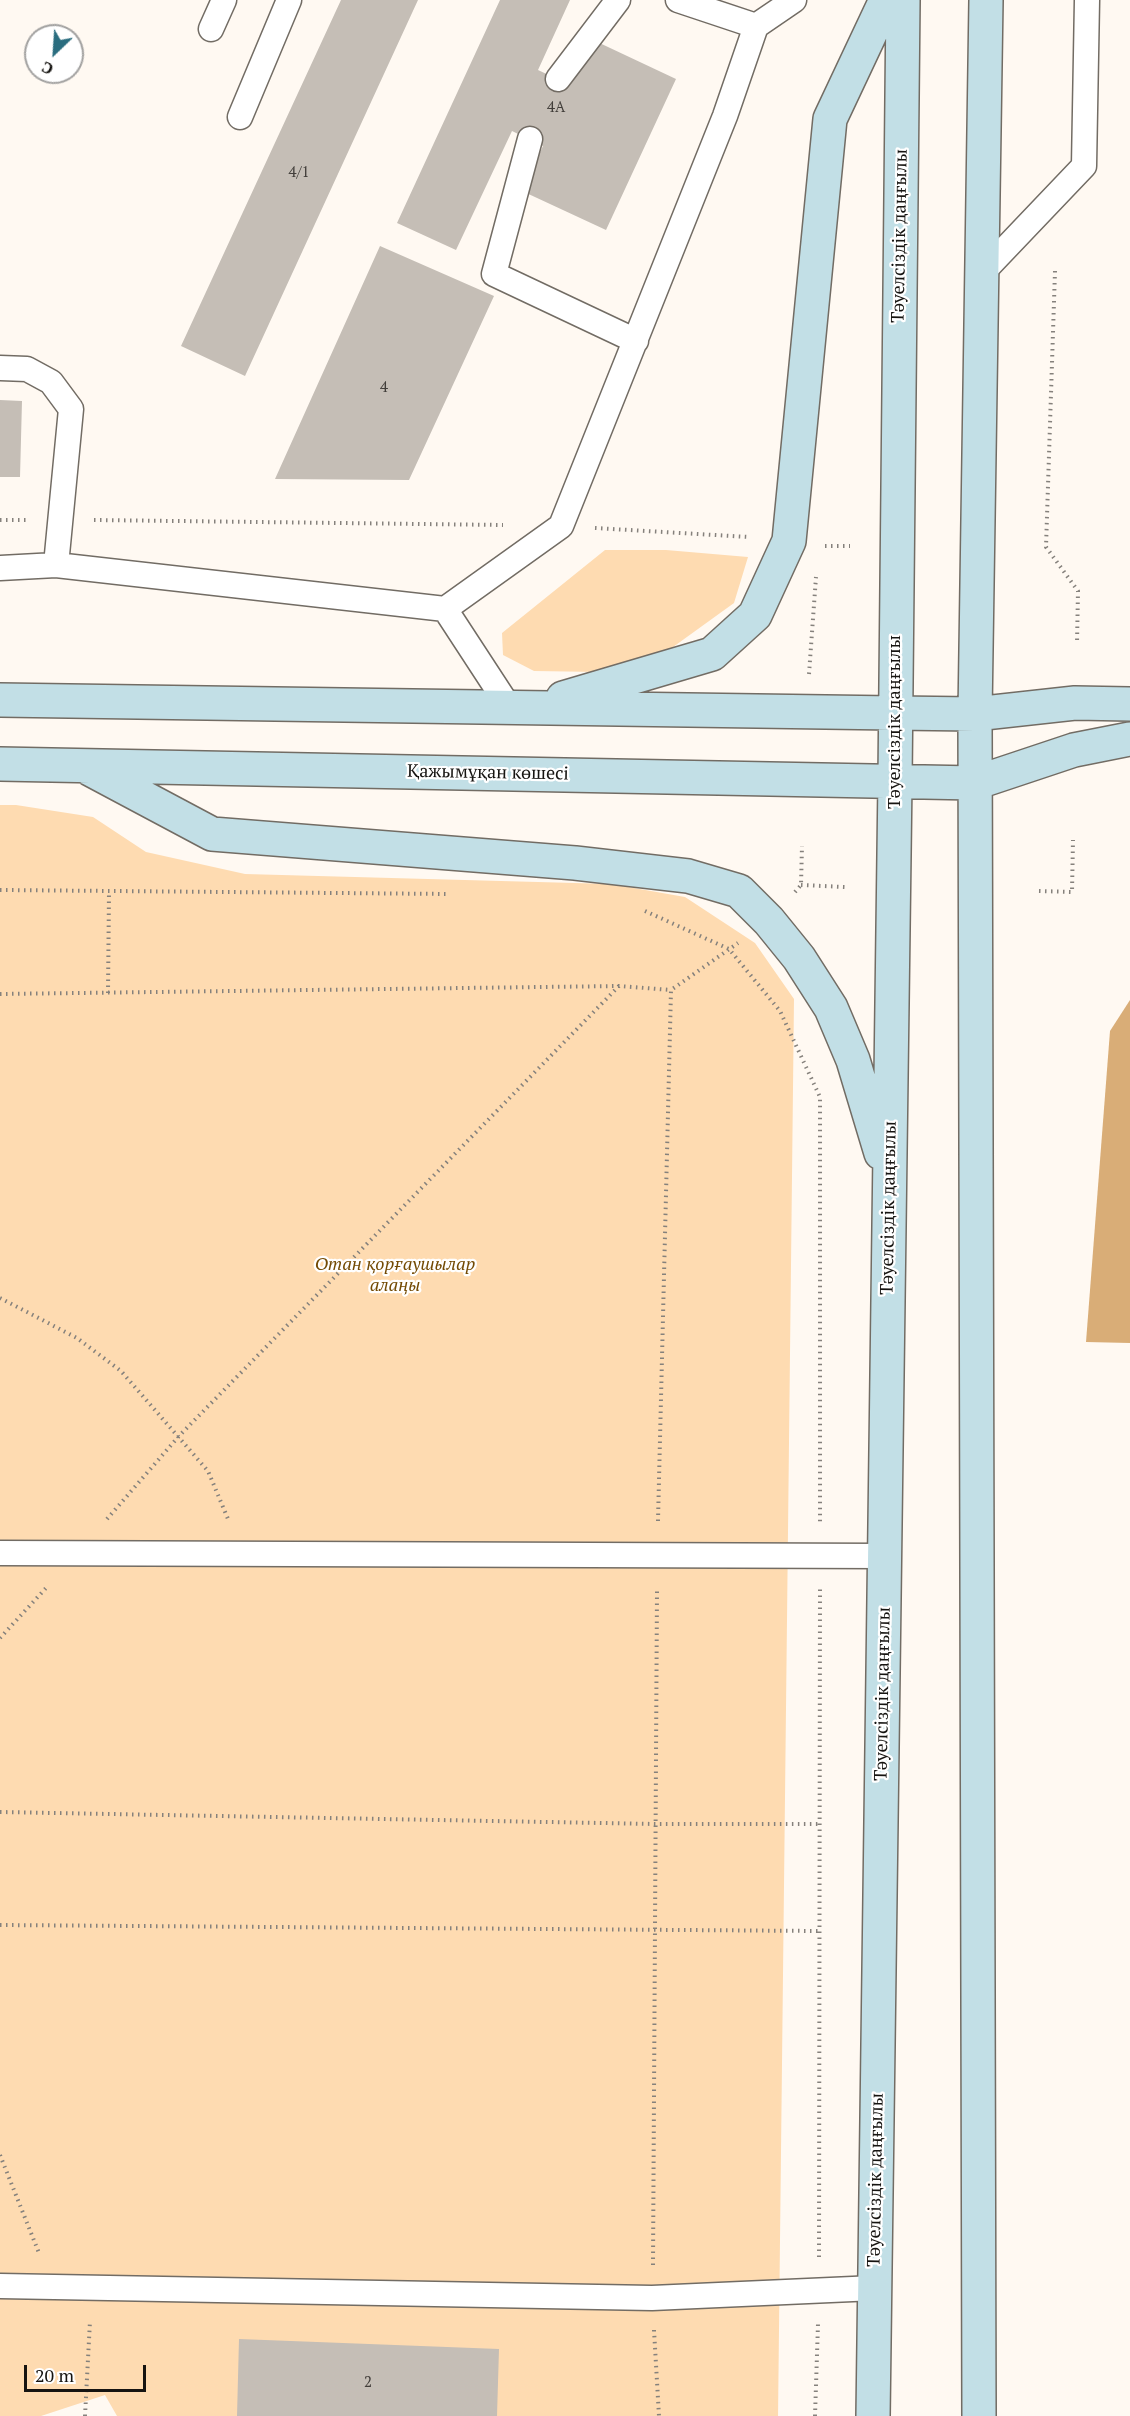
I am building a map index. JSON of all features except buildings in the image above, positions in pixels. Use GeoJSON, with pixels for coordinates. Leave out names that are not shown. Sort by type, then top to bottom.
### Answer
{"type":"FeatureCollection","features":[{"type":"Feature","properties":{"kind":"main road"},"geometry":{"type":"LineString","coordinates":[[520,707],[712,654],[755,615],[804,544],[830,119],[886,0]]}},
{"type":"Feature","properties":{"kind":"main road","name":"Тәуелсіздік даңғылы"},"geometry":{"type":"LineString","coordinates":[[873,2416],[903,0]]}},
{"type":"Feature","properties":{"kind":"main road"},"geometry":{"type":"LineString","coordinates":[[979,2416],[975,714],[986,0]]}},
{"type":"Feature","properties":{"kind":"main road"},"geometry":{"type":"LineString","coordinates":[[0,699],[975,714],[1075,703],[1130,704]]}},
{"type":"Feature","properties":{"kind":"main road"},"geometry":{"type":"LineString","coordinates":[[975,783],[1074,750],[1130,740]]}},
{"type":"Feature","properties":{"kind":"main road","name":"Қажымұқан көшесі"},"geometry":{"type":"LineString","coordinates":[[0,764],[975,783]]}},
{"type":"Feature","properties":{"kind":"main road"},"geometry":{"type":"LineString","coordinates":[[83,765],[212,834],[586,865],[688,876],[739,891],[769,921],[799,958],[831,1008],[853,1060],[890,1183]]}},
{"type":"Feature","properties":{"kind":"lane"},"geometry":{"type":"LineString","coordinates":[[212,28],[224,0]]}},
{"type":"Feature","properties":{"kind":"lane"},"geometry":{"type":"LineString","coordinates":[[240,117],[289,0]]}},
{"type":"Feature","properties":{"kind":"lane"},"geometry":{"type":"LineString","coordinates":[[558,79],[618,0]]}},
{"type":"Feature","properties":{"kind":"lane"},"geometry":{"type":"LineString","coordinates":[[678,0],[756,26]]}},
{"type":"Feature","properties":{"kind":"lane"},"geometry":{"type":"LineString","coordinates":[[0,568],[56,565],[445,609],[561,526],[725,116],[756,26],[794,0]]}},
{"type":"Feature","properties":{"kind":"lane"},"geometry":{"type":"LineString","coordinates":[[982,273],[1084,166],[1087,0]]}},
{"type":"Feature","properties":{"kind":"lane"},"geometry":{"type":"LineString","coordinates":[[530,140],[494,274],[636,341]]}},
{"type":"Feature","properties":{"kind":"lane"},"geometry":{"type":"LineString","coordinates":[[0,368],[27,369],[51,382],[70,409],[62,519],[56,565]]}},
{"type":"Feature","properties":{"kind":"lane"},"geometry":{"type":"LineString","coordinates":[[445,609],[520,707]]}},
{"type":"Feature","properties":{"kind":"lane"},"geometry":{"type":"LineString","coordinates":[[0,1553],[885,1556]]}},
{"type":"Feature","properties":{"kind":"lane"},"geometry":{"type":"LineString","coordinates":[[0,2286],[652,2298],[875,2288]]}},
{"type":"Feature","properties":{"kind":"path"},"geometry":{"type":"LineString","coordinates":[[1055,271],[1046,547],[1078,591],[1077,643]]}},
{"type":"Feature","properties":{"kind":"path"},"geometry":{"type":"LineString","coordinates":[[0,520],[561,526],[850,546]]}},
{"type":"Feature","properties":{"kind":"path"},"geometry":{"type":"LineString","coordinates":[[804,544],[808,683]]}},
{"type":"Feature","properties":{"kind":"path"},"geometry":{"type":"LineString","coordinates":[[1039,891],[1072,892],[1073,840]]}},
{"type":"Feature","properties":{"kind":"path"},"geometry":{"type":"LineString","coordinates":[[802,846],[801,885],[845,887]]}},
{"type":"Feature","properties":{"kind":"path"},"geometry":{"type":"LineString","coordinates":[[0,890],[454,894]]}},
{"type":"Feature","properties":{"kind":"path"},"geometry":{"type":"LineString","coordinates":[[108,993],[109,891]]}},
{"type":"Feature","properties":{"kind":"path"},"geometry":{"type":"LineString","coordinates":[[641,910],[729,949],[780,1011],[820,1097],[819,2291],[815,2416]]}},
{"type":"Feature","properties":{"kind":"path"},"geometry":{"type":"LineString","coordinates":[[0,1638],[77,1554],[179,1436],[619,987]]}},
{"type":"Feature","properties":{"kind":"path"},"geometry":{"type":"LineString","coordinates":[[0,994],[619,987],[671,990]]}},
{"type":"Feature","properties":{"kind":"path"},"geometry":{"type":"LineString","coordinates":[[0,1298],[77,1338],[121,1371],[208,1471],[242,1553]]}},
{"type":"Feature","properties":{"kind":"path"},"geometry":{"type":"LineString","coordinates":[[0,1812],[644,1824],[819,1824]]}},
{"type":"Feature","properties":{"kind":"path"},"geometry":{"type":"LineString","coordinates":[[0,1925],[819,1931]]}},
{"type":"Feature","properties":{"kind":"path"},"geometry":{"type":"LineString","coordinates":[[0,2155],[52,2287]]}},
{"type":"Feature","properties":{"kind":"path"},"geometry":{"type":"LineString","coordinates":[[85,2416],[92,2287]]}},
{"type":"Feature","properties":{"kind":"path"},"geometry":{"type":"LineString","coordinates":[[652,2298],[659,2416]]}},
{"type":"Feature","properties":{"kind":"green space"},"geometry":{"type":"Polygon","coordinates":[[[605,550],[666,550],[748,557],[734,603],[662,655],[599,672],[534,671],[503,655],[502,633],[605,550]]]}},
{"type":"Feature","properties":{"kind":"green space","name":"Отан қорғаушылар алаңы"},"geometry":{"type":"Polygon","coordinates":[[[0,805],[16,805],[93,817],[146,852],[245,874],[611,884],[685,897],[755,943],[794,999],[778,2416],[117,2416],[105,2395],[41,2416],[0,2416],[0,805]]]}},
{"type":"Feature","properties":{"kind":"shaded area"},"geometry":{"type":"Polygon","coordinates":[[[1130,1000],[1130,1343],[1086,1342],[1110,1031],[1130,1000]]]}}]}
